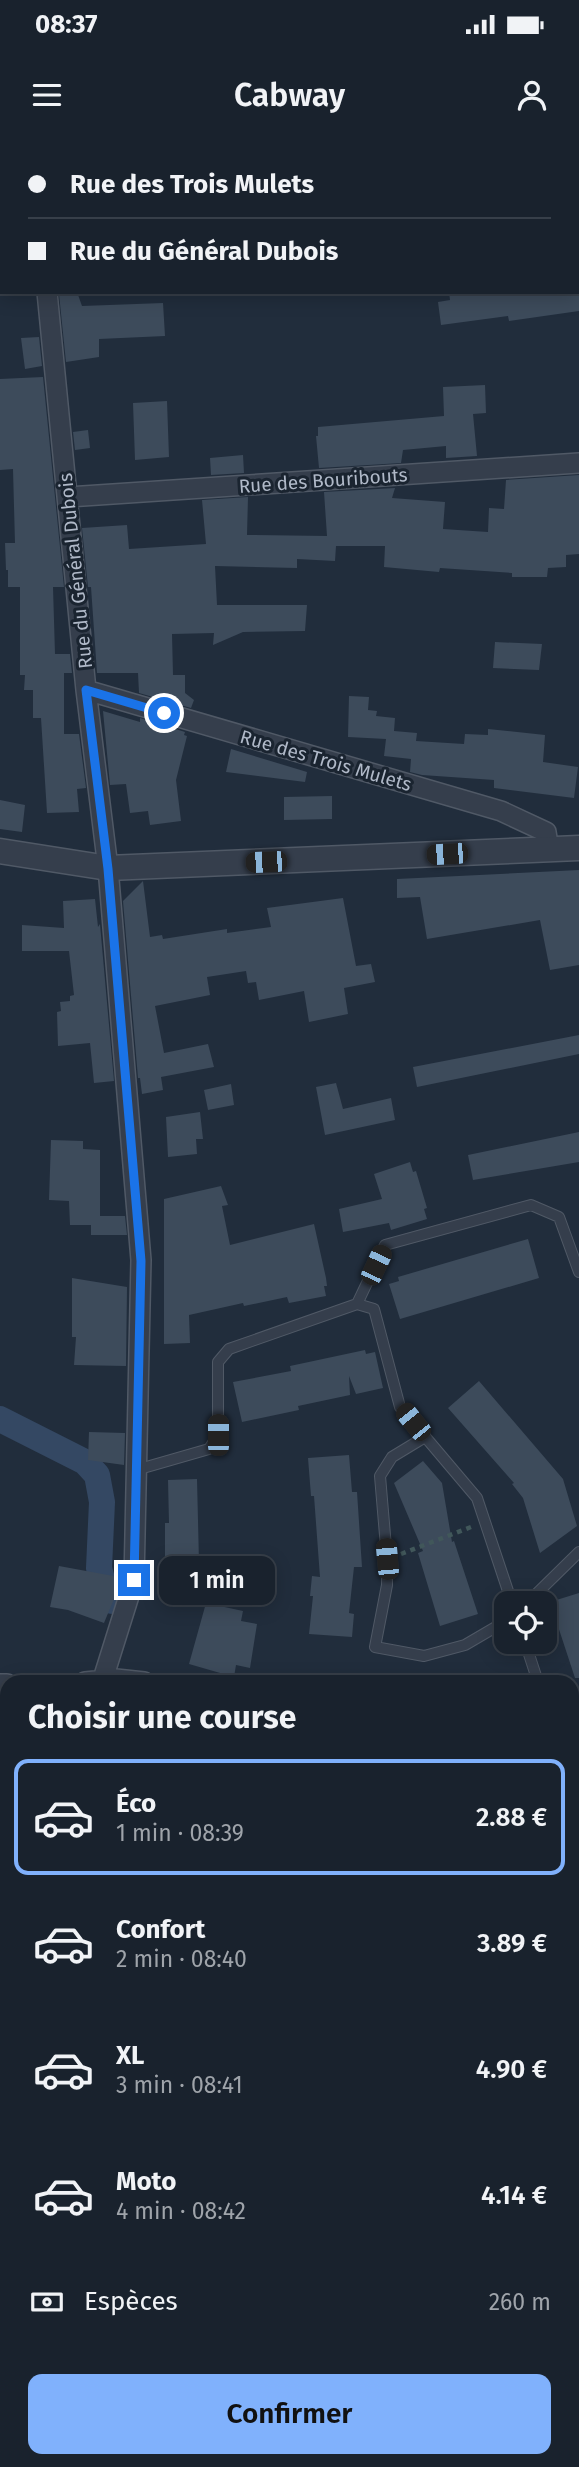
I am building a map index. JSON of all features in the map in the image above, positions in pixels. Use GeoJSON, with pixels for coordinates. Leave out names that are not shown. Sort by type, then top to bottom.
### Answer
{"type":"FeatureCollection","features":[{"type":"Feature","properties":{"kind":"street","name":"Rue du Général Dubois"},"geometry":{"type":"LineString","coordinates":[[47,294],[86,690],[108,869],[141,1261],[134,1580],[104,1675]]}},
{"type":"Feature","properties":{"kind":"street","name":"Rue des Bouribouts"},"geometry":{"type":"LineString","coordinates":[[68,497],[579,463]]}},
{"type":"Feature","properties":{"kind":"street","name":"Rue des Trois Mulets"},"geometry":{"type":"LineString","coordinates":[[86,690],[501,811],[546,832],[549,849]]}},
{"type":"Feature","properties":{"kind":"street"},"geometry":{"type":"LineString","coordinates":[[0,851],[108,869],[579,848]]}},
{"type":"Feature","properties":{"kind":"lane"},"geometry":{"type":"LineString","coordinates":[[357,1304],[385,1245],[531,1205],[559,1217],[579,1272]]}},
{"type":"Feature","properties":{"kind":"lane"},"geometry":{"type":"LineString","coordinates":[[136,1470],[209,1449],[218,1435],[218,1362],[229,1349],[357,1304],[374,1309],[400,1407],[477,1497],[508,1591]]}},
{"type":"Feature","properties":{"kind":"lane"},"geometry":{"type":"LineString","coordinates":[[425,1437],[393,1457],[380,1476],[387,1585],[375,1647],[424,1656],[465,1645],[494,1627]]}},
{"type":"Feature","properties":{"kind":"lane"},"geometry":{"type":"LineString","coordinates":[[539,1591],[579,1552]]}},
{"type":"Feature","properties":{"kind":"lane"},"geometry":{"type":"LineString","coordinates":[[529,1654],[536,1675]]}},
{"type":"Feature","properties":{"kind":"path"},"geometry":{"type":"LineString","coordinates":[[387,1559],[486,1522]]}},
{"type":"Feature","properties":{"kind":"building"},"geometry":{"type":"Polygon","coordinates":[[[59,294],[78,294],[82,306],[163,303],[165,336],[99,339],[99,357],[66,362],[59,294]]]}},
{"type":"Feature","properties":{"kind":"building"},"geometry":{"type":"Polygon","coordinates":[[[449,294],[579,294],[579,311],[509,321],[508,316],[441,325],[438,302],[450,300],[449,294]]]}},
{"type":"Feature","properties":{"kind":"building"},"geometry":{"type":"Polygon","coordinates":[[[39,337],[42,366],[25,369],[21,338],[39,337]]]}},
{"type":"Feature","properties":{"kind":"building"},"geometry":{"type":"Polygon","coordinates":[[[43,377],[64,587],[53,587],[55,654],[70,654],[72,673],[64,673],[64,734],[79,734],[86,788],[77,789],[79,812],[47,813],[41,718],[33,718],[33,690],[24,690],[25,675],[20,675],[20,587],[8,587],[6,570],[5,543],[15,543],[13,469],[0,470],[0,379],[43,377]]]}},
{"type":"Feature","properties":{"kind":"building"},"geometry":{"type":"Polygon","coordinates":[[[485,385],[486,413],[473,414],[477,456],[446,458],[446,446],[403,450],[401,463],[319,468],[316,436],[318,427],[444,416],[443,387],[485,385]]]}},
{"type":"Feature","properties":{"kind":"building"},"geometry":{"type":"Polygon","coordinates":[[[167,401],[169,457],[135,460],[133,403],[167,401]]]}},
{"type":"Feature","properties":{"kind":"building"},"geometry":{"type":"Polygon","coordinates":[[[88,430],[90,448],[75,450],[73,432],[88,430]]]}},
{"type":"Feature","properties":{"kind":"building"},"geometry":{"type":"Polygon","coordinates":[[[243,455],[244,473],[211,475],[210,458],[243,455]]]}},
{"type":"Feature","properties":{"kind":"building"},"geometry":{"type":"Polygon","coordinates":[[[579,475],[579,554],[566,555],[566,567],[548,568],[547,577],[512,577],[512,573],[440,568],[439,572],[384,567],[385,546],[336,546],[335,561],[297,559],[297,568],[215,566],[217,605],[307,605],[305,631],[243,632],[213,645],[214,633],[172,634],[173,675],[185,675],[185,693],[194,700],[191,708],[139,693],[138,673],[97,673],[91,587],[88,587],[82,528],[127,525],[129,549],[206,544],[202,500],[248,497],[247,535],[327,536],[324,492],[395,488],[392,498],[445,502],[443,529],[488,532],[489,508],[504,509],[506,480],[579,475]]]}},
{"type":"Feature","properties":{"kind":"building"},"geometry":{"type":"Polygon","coordinates":[[[495,642],[542,644],[539,670],[493,668],[495,642]]]}},
{"type":"Feature","properties":{"kind":"building"},"geometry":{"type":"Polygon","coordinates":[[[349,696],[369,697],[368,710],[377,711],[376,716],[395,718],[394,731],[417,733],[416,741],[464,744],[465,734],[488,735],[488,729],[545,735],[543,762],[578,767],[574,798],[494,788],[494,780],[410,772],[411,759],[384,756],[386,739],[348,737],[349,696]]]}},
{"type":"Feature","properties":{"kind":"building"},"geometry":{"type":"Polygon","coordinates":[[[103,711],[140,722],[140,718],[185,732],[184,735],[187,736],[176,780],[181,821],[150,825],[148,811],[130,813],[126,784],[110,785],[103,711]]]}},
{"type":"Feature","properties":{"kind":"building"},"geometry":{"type":"Polygon","coordinates":[[[231,749],[307,772],[305,782],[226,772],[231,749]]]}},
{"type":"Feature","properties":{"kind":"building"},"geometry":{"type":"Polygon","coordinates":[[[332,796],[332,819],[284,820],[284,797],[332,796]]]}},
{"type":"Feature","properties":{"kind":"building"},"geometry":{"type":"Polygon","coordinates":[[[0,800],[25,805],[22,832],[0,829],[0,800]]]}},
{"type":"Feature","properties":{"kind":"building"},"geometry":{"type":"Polygon","coordinates":[[[579,870],[579,965],[550,970],[540,920],[427,939],[420,897],[397,898],[397,879],[579,870]]]}},
{"type":"Feature","properties":{"kind":"building"},"geometry":{"type":"Polygon","coordinates":[[[143,881],[150,937],[162,935],[163,939],[227,929],[227,933],[271,927],[267,908],[343,898],[356,966],[371,964],[375,982],[344,988],[348,1014],[309,1022],[304,991],[259,1000],[256,982],[248,983],[246,971],[207,977],[210,995],[155,1006],[164,1053],[208,1044],[214,1067],[161,1077],[163,1090],[142,1094],[138,1078],[123,901],[143,881]]]}},
{"type":"Feature","properties":{"kind":"building"},"geometry":{"type":"Polygon","coordinates":[[[95,899],[98,927],[100,924],[114,1081],[94,1083],[90,1043],[58,1046],[57,1012],[61,1011],[60,1002],[70,1001],[70,996],[74,995],[69,951],[22,951],[22,925],[64,928],[63,901],[95,899]]]}},
{"type":"Feature","properties":{"kind":"building"},"geometry":{"type":"Polygon","coordinates":[[[579,1035],[579,1054],[417,1087],[413,1067],[579,1035]]]}},
{"type":"Feature","properties":{"kind":"building"},"geometry":{"type":"Polygon","coordinates":[[[336,1083],[343,1109],[391,1098],[395,1120],[325,1135],[316,1087],[336,1083]]]}},
{"type":"Feature","properties":{"kind":"building"},"geometry":{"type":"Polygon","coordinates":[[[231,1084],[234,1105],[208,1110],[204,1090],[231,1084]]]}},
{"type":"Feature","properties":{"kind":"building"},"geometry":{"type":"Polygon","coordinates":[[[200,1112],[203,1139],[196,1139],[197,1154],[168,1157],[166,1117],[200,1112]]]}},
{"type":"Feature","properties":{"kind":"building"},"geometry":{"type":"Polygon","coordinates":[[[579,1132],[579,1162],[473,1180],[468,1155],[579,1132]]]}},
{"type":"Feature","properties":{"kind":"building"},"geometry":{"type":"Polygon","coordinates":[[[51,1140],[83,1141],[83,1149],[100,1150],[100,1216],[125,1216],[127,1235],[91,1235],[91,1225],[70,1225],[69,1201],[49,1200],[51,1140]]]}},
{"type":"Feature","properties":{"kind":"building"},"geometry":{"type":"Polygon","coordinates":[[[410,1162],[413,1172],[416,1171],[427,1208],[424,1209],[427,1219],[391,1230],[389,1223],[343,1232],[339,1209],[382,1199],[374,1174],[410,1162]]]}},
{"type":"Feature","properties":{"kind":"building"},"geometry":{"type":"Polygon","coordinates":[[[221,1186],[228,1205],[222,1206],[230,1245],[314,1224],[326,1278],[326,1296],[289,1303],[287,1297],[244,1306],[243,1303],[189,1315],[190,1343],[164,1344],[164,1199],[221,1186]]]}},
{"type":"Feature","properties":{"kind":"building"},"geometry":{"type":"Polygon","coordinates":[[[528,1239],[539,1278],[400,1319],[389,1284],[399,1281],[398,1277],[528,1239]]]}},
{"type":"Feature","properties":{"kind":"building"},"geometry":{"type":"Polygon","coordinates":[[[72,1278],[127,1287],[126,1366],[74,1365],[76,1337],[72,1337],[72,1278]]]}},
{"type":"Feature","properties":{"kind":"building"},"geometry":{"type":"Polygon","coordinates":[[[365,1350],[366,1354],[375,1352],[383,1388],[356,1394],[349,1376],[350,1395],[298,1406],[299,1410],[242,1422],[233,1382],[291,1371],[290,1366],[365,1350]]]}},
{"type":"Feature","properties":{"kind":"building"},"geometry":{"type":"Polygon","coordinates":[[[479,1381],[563,1479],[577,1526],[540,1553],[523,1498],[512,1484],[514,1483],[448,1408],[479,1381]]]}},
{"type":"Feature","properties":{"kind":"building"},"geometry":{"type":"Polygon","coordinates":[[[89,1432],[125,1433],[124,1465],[88,1460],[89,1432]]]}},
{"type":"Feature","properties":{"kind":"building"},"geometry":{"type":"Polygon","coordinates":[[[349,1455],[352,1492],[357,1492],[362,1567],[354,1567],[349,1613],[354,1614],[352,1637],[309,1634],[312,1576],[320,1577],[314,1496],[311,1496],[308,1458],[349,1455]]]}},
{"type":"Feature","properties":{"kind":"building"},"geometry":{"type":"Polygon","coordinates":[[[423,1461],[442,1483],[452,1542],[454,1541],[478,1614],[440,1626],[418,1553],[423,1551],[394,1483],[423,1461]]]}},
{"type":"Feature","properties":{"kind":"building"},"geometry":{"type":"Polygon","coordinates":[[[197,1479],[200,1604],[160,1600],[165,1568],[165,1523],[169,1523],[168,1480],[197,1479]]]}},
{"type":"Feature","properties":{"kind":"building"},"geometry":{"type":"Polygon","coordinates":[[[59,1566],[119,1577],[116,1594],[104,1623],[68,1610],[50,1607],[59,1566]]]}},
{"type":"Feature","properties":{"kind":"building"},"geometry":{"type":"Polygon","coordinates":[[[579,1593],[579,1675],[574,1675],[557,1623],[557,1600],[579,1593]]]}},
{"type":"Feature","properties":{"kind":"building"},"geometry":{"type":"Polygon","coordinates":[[[206,1603],[243,1611],[241,1621],[257,1624],[250,1668],[236,1665],[234,1675],[227,1675],[189,1664],[206,1603]]]}},
{"type":"Feature","properties":{"kind":"waterway"},"geometry":{"type":"LineString","coordinates":[[0,1419],[85,1462],[97,1475],[102,1502],[99,1568],[104,1587],[112,1601]]}},
{"type":"Feature","properties":{"kind":"route"},"geometry":{"type":"LineString","coordinates":[[134,1580],[141,1261],[108,869],[86,690],[164,713]]}}]}
